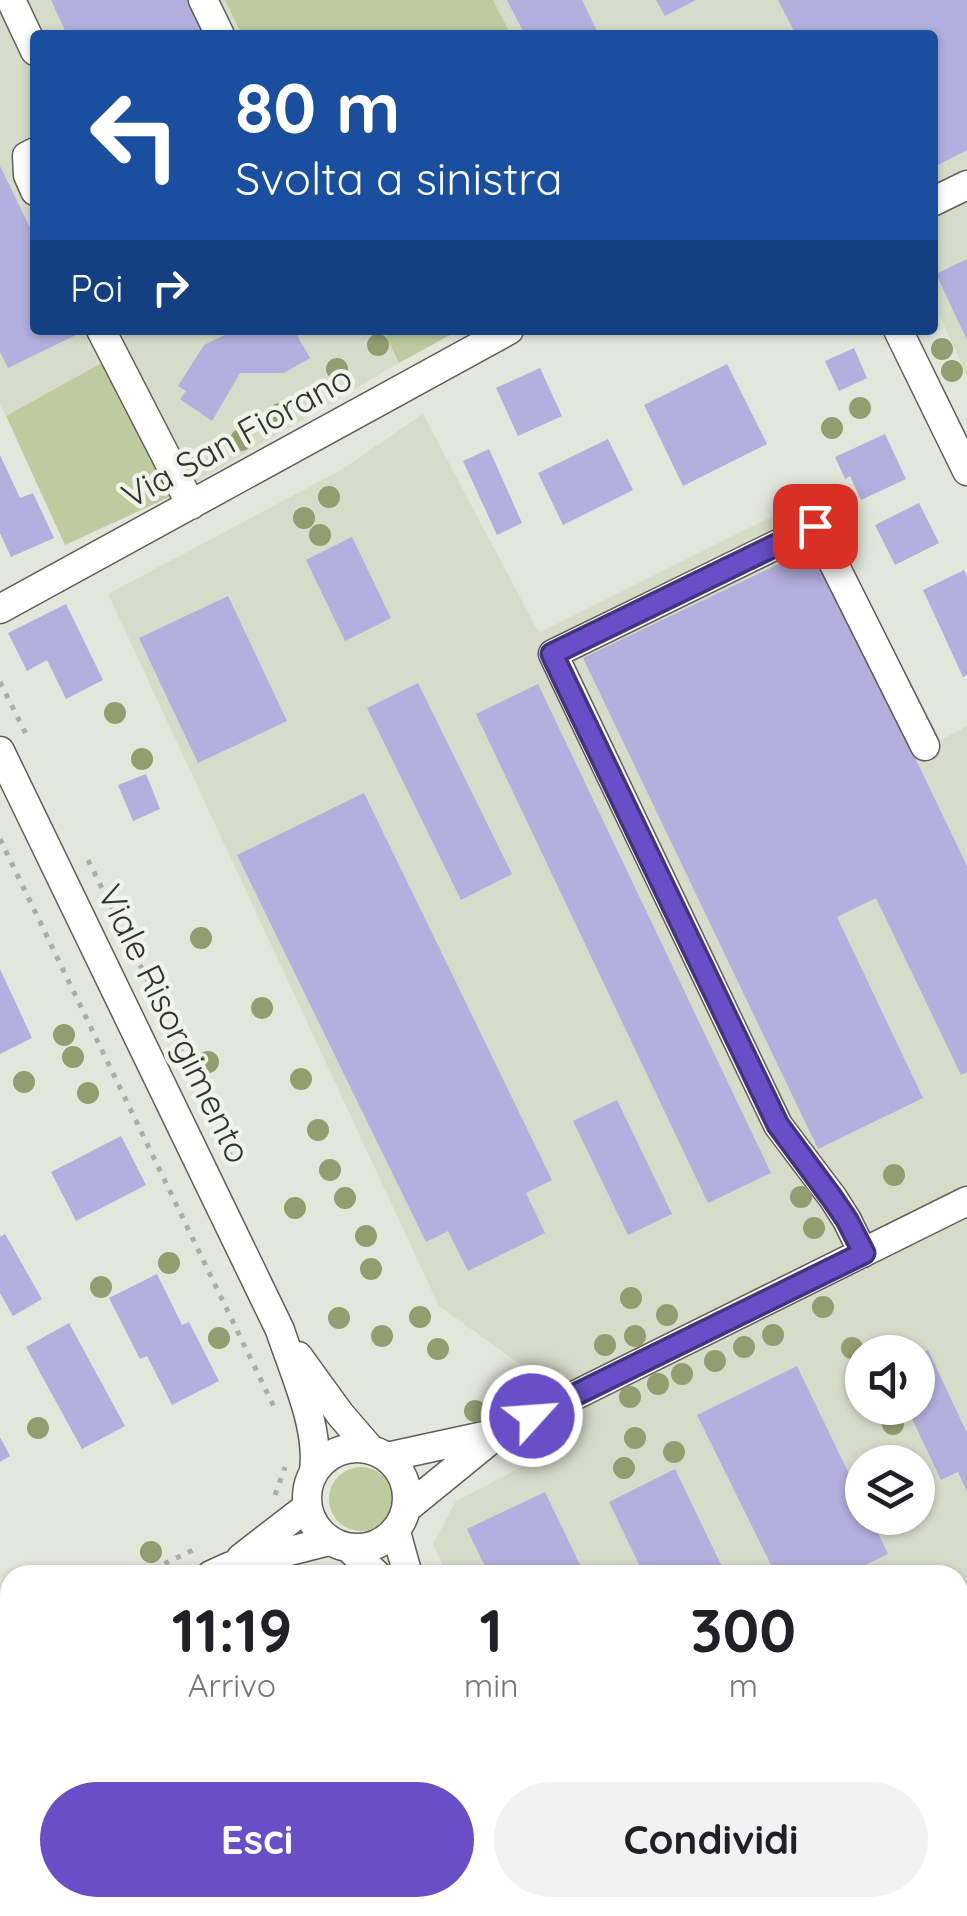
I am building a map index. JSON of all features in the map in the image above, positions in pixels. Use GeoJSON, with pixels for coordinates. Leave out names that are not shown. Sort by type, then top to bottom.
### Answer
{"type":"FeatureCollection","features":[{"type":"Feature","properties":{"kind":"street"},"geometry":{"type":"LineString","coordinates":[[11,0],[30,40]]}},
{"type":"Feature","properties":{"kind":"street"},"geometry":{"type":"LineString","coordinates":[[203,0],[218,30]]}},
{"type":"Feature","properties":{"kind":"street"},"geometry":{"type":"LineString","coordinates":[[30,154],[30,180]]}},
{"type":"Feature","properties":{"kind":"street"},"geometry":{"type":"LineString","coordinates":[[938,199],[967,186]]}},
{"type":"Feature","properties":{"kind":"street"},"geometry":{"type":"LineString","coordinates":[[105,335],[191,505]]}},
{"type":"Feature","properties":{"kind":"street","name":"Via San Fiorano"},"geometry":{"type":"LineString","coordinates":[[0,609],[500,335]]}},
{"type":"Feature","properties":{"kind":"street"},"geometry":{"type":"LineString","coordinates":[[900,335],[967,472]]}},
{"type":"Feature","properties":{"kind":"street"},"geometry":{"type":"LineString","coordinates":[[864,1253],[847,1220],[778,1125],[552,654],[815,526],[925,746]]}},
{"type":"Feature","properties":{"kind":"street","name":"Viale Risorgimento"},"geometry":{"type":"LineString","coordinates":[[0,751],[280,1330],[317,1450],[314,1471]]}},
{"type":"Feature","properties":{"kind":"street"},"geometry":{"type":"LineString","coordinates":[[245,1565],[339,1545],[376,1546],[499,1433],[967,1201]]}},
{"type":"Feature","properties":{"kind":"street","name":"Viale Risorgimento"},"geometry":{"type":"LineString","coordinates":[[280,1330],[340,1414],[379,1454]]}},
{"type":"Feature","properties":{"kind":"street"},"geometry":{"type":"LineString","coordinates":[[379,1454],[499,1433]]}},
{"type":"Feature","properties":{"kind":"street"},"geometry":{"type":"LineString","coordinates":[[364,1565],[313,1524],[307,1507],[314,1471],[336,1452],[359,1448],[379,1454],[396,1466],[405,1481],[402,1520],[407,1565]]}},
{"type":"Feature","properties":{"kind":"street"},"geometry":{"type":"LineString","coordinates":[[228,1565],[307,1507]]}},
{"type":"Feature","properties":{"kind":"path"},"geometry":{"type":"LineString","coordinates":[[0,682],[36,754]]}},
{"type":"Feature","properties":{"kind":"path"},"geometry":{"type":"LineString","coordinates":[[0,839],[275,1410]]}},
{"type":"Feature","properties":{"kind":"path"},"geometry":{"type":"LineString","coordinates":[[87,860],[164,1011],[239,1175]]}},
{"type":"Feature","properties":{"kind":"path"},"geometry":{"type":"LineString","coordinates":[[275,1495],[288,1456]]}},
{"type":"Feature","properties":{"kind":"path"},"geometry":{"type":"LineString","coordinates":[[162,1565],[205,1544]]}},
{"type":"Feature","properties":{"kind":"shaded area"},"geometry":{"type":"Polygon","coordinates":[[[0,0],[225,0],[240,30],[30,30],[30,335],[385,335],[399,363],[176,494],[109,360],[6,416],[0,405],[0,0]]]}},
{"type":"Feature","properties":{"kind":"shaded area"},"geometry":{"type":"Polygon","coordinates":[[[493,0],[967,0],[967,376],[938,312],[938,30],[508,30],[493,0]]]}},
{"type":"Feature","properties":{"kind":"shaded area"},"geometry":{"type":"Polygon","coordinates":[[[423,414],[539,633],[813,496],[941,740],[967,726],[967,1565],[442,1565],[433,1544],[456,1501],[562,1446],[542,1380],[439,1306],[108,594],[341,470],[423,414]]]}},
{"type":"Feature","properties":{"kind":"green space"},"geometry":{"type":"Polygon","coordinates":[[[225,0],[493,0],[508,30],[240,30],[225,0]]]}},
{"type":"Feature","properties":{"kind":"green space"},"geometry":{"type":"Polygon","coordinates":[[[385,335],[450,335],[399,363],[385,335]]]}},
{"type":"Feature","properties":{"kind":"green space"},"geometry":{"type":"Polygon","coordinates":[[[109,359],[176,494],[65,545],[6,416],[109,359]]]}},
{"type":"Feature","properties":{"kind":"green space"},"geometry":{"type":"Polygon","coordinates":[[[361,1467],[384,1476],[393,1499],[384,1522],[361,1531],[338,1522],[329,1499],[338,1476],[361,1467]]]}},
{"type":"Feature","properties":{"kind":"building"},"geometry":{"type":"Polygon","coordinates":[[[51,0],[189,0],[203,30],[65,30],[51,0]]]}},
{"type":"Feature","properties":{"kind":"building"},"geometry":{"type":"Polygon","coordinates":[[[507,0],[582,0],[597,30],[522,30],[507,0]]]}},
{"type":"Feature","properties":{"kind":"building"},"geometry":{"type":"Polygon","coordinates":[[[656,0],[696,0],[665,16],[656,0]]]}},
{"type":"Feature","properties":{"kind":"building"},"geometry":{"type":"Polygon","coordinates":[[[778,0],[967,0],[967,150],[938,165],[938,30],[793,30],[778,0]]]}},
{"type":"Feature","properties":{"kind":"building"},"geometry":{"type":"Polygon","coordinates":[[[0,166],[30,228],[30,335],[76,335],[8,368],[0,352],[0,166]]]}},
{"type":"Feature","properties":{"kind":"building"},"geometry":{"type":"Polygon","coordinates":[[[967,259],[967,340],[938,278],[938,273],[967,259]]]}},
{"type":"Feature","properties":{"kind":"building"},"geometry":{"type":"Polygon","coordinates":[[[225,335],[297,335],[310,358],[284,373],[240,373],[212,421],[180,399],[186,391],[178,386],[204,345],[225,335]]]}},
{"type":"Feature","properties":{"kind":"building"},"geometry":{"type":"Polygon","coordinates":[[[854,348],[867,378],[839,391],[825,361],[854,348]]]}},
{"type":"Feature","properties":{"kind":"building"},"geometry":{"type":"Polygon","coordinates":[[[727,364],[767,444],[683,486],[644,405],[727,364]]]}},
{"type":"Feature","properties":{"kind":"building"},"geometry":{"type":"Polygon","coordinates":[[[540,368],[562,416],[518,436],[496,388],[540,368]]]}},
{"type":"Feature","properties":{"kind":"building"},"geometry":{"type":"Polygon","coordinates":[[[885,434],[906,479],[861,500],[850,476],[845,479],[835,457],[885,434]]]}},
{"type":"Feature","properties":{"kind":"building"},"geometry":{"type":"Polygon","coordinates":[[[608,439],[633,490],[563,525],[538,473],[608,439]]]}},
{"type":"Feature","properties":{"kind":"building"},"geometry":{"type":"Polygon","coordinates":[[[489,449],[522,523],[497,535],[463,461],[489,449]]]}},
{"type":"Feature","properties":{"kind":"building"},"geometry":{"type":"Polygon","coordinates":[[[0,455],[20,498],[33,493],[54,538],[11,557],[0,533],[0,455]]]}},
{"type":"Feature","properties":{"kind":"building"},"geometry":{"type":"Polygon","coordinates":[[[919,503],[939,543],[895,565],[875,525],[919,503]]]}},
{"type":"Feature","properties":{"kind":"building"},"geometry":{"type":"Polygon","coordinates":[[[352,537],[391,618],[345,641],[306,560],[352,537]]]}},
{"type":"Feature","properties":{"kind":"building"},"geometry":{"type":"Polygon","coordinates":[[[814,547],[967,866],[967,1072],[961,1075],[876,898],[837,917],[923,1098],[818,1149],[583,658],[814,547]]]}},
{"type":"Feature","properties":{"kind":"building"},"geometry":{"type":"Polygon","coordinates":[[[964,570],[967,675],[963,677],[923,590],[964,570]]]}},
{"type":"Feature","properties":{"kind":"building"},"geometry":{"type":"Polygon","coordinates":[[[228,596],[287,721],[198,763],[139,638],[228,596]]]}},
{"type":"Feature","properties":{"kind":"building"},"geometry":{"type":"Polygon","coordinates":[[[66,604],[103,680],[66,699],[47,660],[27,671],[8,633],[66,604]]]}},
{"type":"Feature","properties":{"kind":"building"},"geometry":{"type":"Polygon","coordinates":[[[418,683],[512,874],[461,900],[367,708],[418,683]]]}},
{"type":"Feature","properties":{"kind":"building"},"geometry":{"type":"Polygon","coordinates":[[[538,684],[771,1173],[708,1203],[476,714],[538,684]]]}},
{"type":"Feature","properties":{"kind":"building"},"geometry":{"type":"Polygon","coordinates":[[[146,774],[160,809],[133,821],[118,785],[146,774]]]}},
{"type":"Feature","properties":{"kind":"building"},"geometry":{"type":"Polygon","coordinates":[[[364,793],[552,1180],[526,1193],[545,1233],[468,1271],[448,1231],[426,1242],[237,855],[364,793]]]}},
{"type":"Feature","properties":{"kind":"building"},"geometry":{"type":"Polygon","coordinates":[[[0,969],[32,1038],[0,1054],[0,969]]]}},
{"type":"Feature","properties":{"kind":"building"},"geometry":{"type":"Polygon","coordinates":[[[617,1100],[672,1214],[628,1235],[573,1121],[617,1100]]]}},
{"type":"Feature","properties":{"kind":"building"},"geometry":{"type":"Polygon","coordinates":[[[121,1136],[146,1185],[76,1221],[51,1172],[121,1136]]]}},
{"type":"Feature","properties":{"kind":"building"},"geometry":{"type":"Polygon","coordinates":[[[5,1234],[42,1299],[13,1316],[0,1293],[0,1237],[5,1234]]]}},
{"type":"Feature","properties":{"kind":"building"},"geometry":{"type":"Polygon","coordinates":[[[157,1274],[182,1325],[189,1322],[219,1381],[172,1405],[147,1356],[140,1359],[109,1298],[157,1274]]]}},
{"type":"Feature","properties":{"kind":"building"},"geometry":{"type":"Polygon","coordinates":[[[69,1323],[125,1426],[82,1449],[26,1347],[69,1323]]]}},
{"type":"Feature","properties":{"kind":"building"},"geometry":{"type":"Polygon","coordinates":[[[935,1365],[967,1433],[967,1492],[958,1472],[941,1480],[935,1467],[935,1445],[924,1445],[915,1425],[935,1425],[935,1365]]]}},
{"type":"Feature","properties":{"kind":"building"},"geometry":{"type":"Polygon","coordinates":[[[797,1366],[845,1466],[845,1535],[879,1535],[888,1554],[865,1565],[771,1565],[697,1415],[797,1366]]]}},
{"type":"Feature","properties":{"kind":"building"},"geometry":{"type":"Polygon","coordinates":[[[0,1437],[10,1456],[0,1462],[0,1437]]]}},
{"type":"Feature","properties":{"kind":"building"},"geometry":{"type":"Polygon","coordinates":[[[675,1469],[721,1565],[639,1565],[609,1502],[675,1469]]]}},
{"type":"Feature","properties":{"kind":"building"},"geometry":{"type":"Polygon","coordinates":[[[545,1492],[580,1565],[484,1565],[467,1529],[545,1492]]]}},
{"type":"Feature","properties":{"kind":"route"},"geometry":{"type":"LineString","coordinates":[[532,1416],[864,1253],[847,1220],[778,1125],[552,654],[815,526]]}}]}
